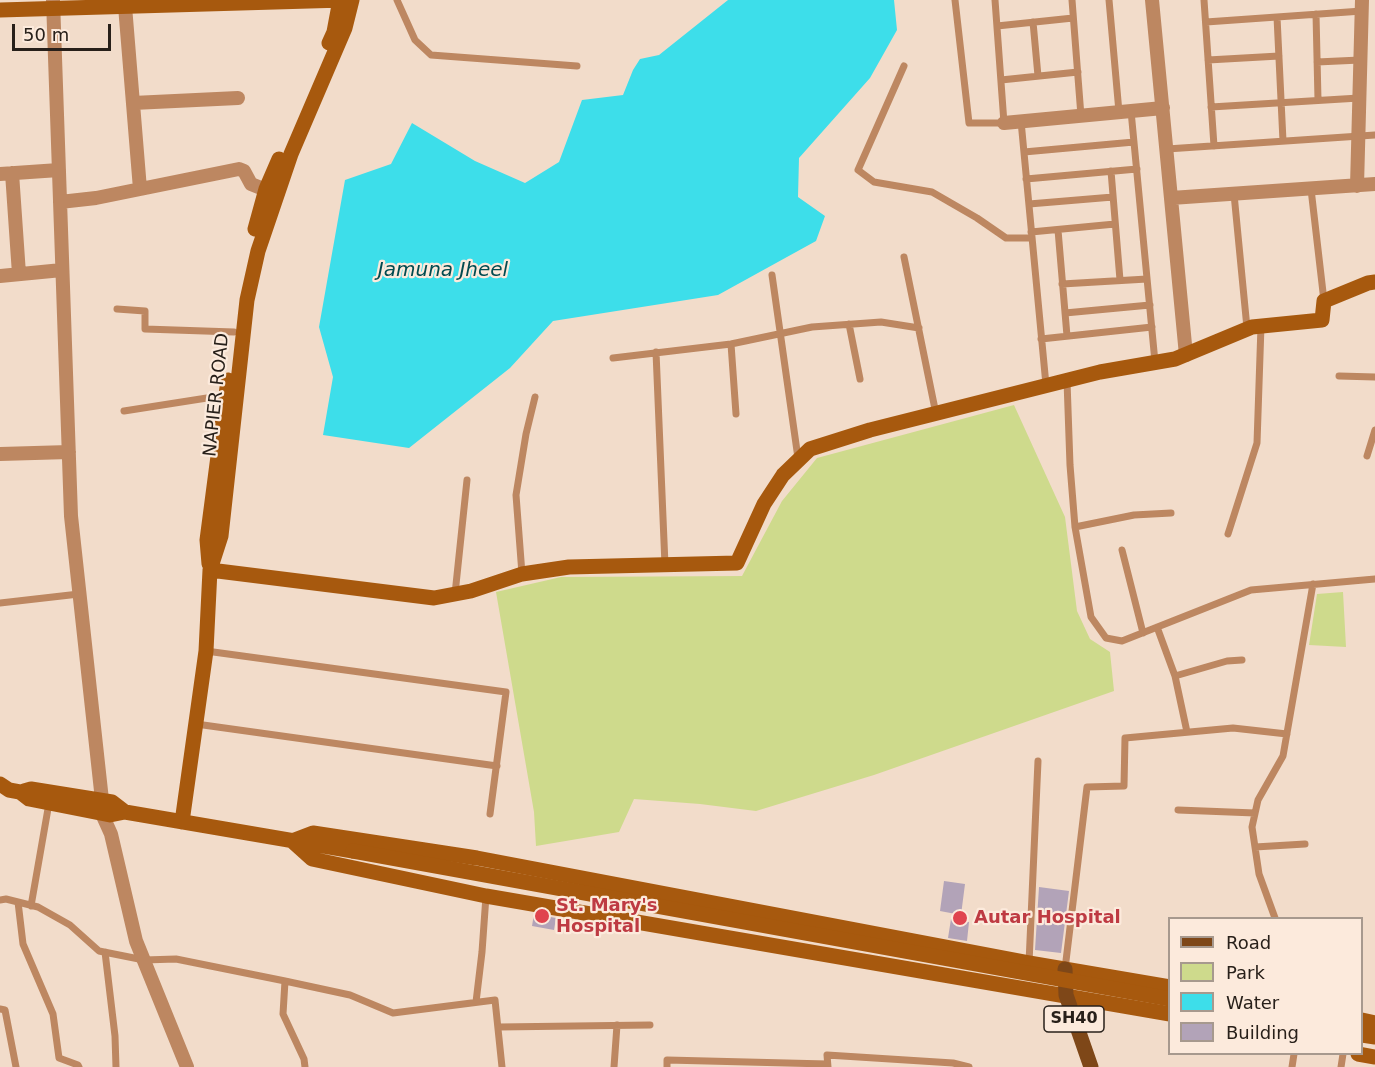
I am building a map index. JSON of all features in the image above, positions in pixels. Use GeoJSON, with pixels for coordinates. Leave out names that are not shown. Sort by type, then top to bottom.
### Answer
{"type":"FeatureCollection","features":[{"type":"Feature","properties":{"kind":"main road"},"geometry":{"type":"LineString","coordinates":[[0,10],[53,4],[125,6],[341,0],[334,32],[248,252],[234,332],[207,540],[210,570],[434,598],[471,591],[522,574],[569,567],[737,563],[764,504],[783,475],[810,449],[870,430],[1100,372],[1175,359],[1254,327],[1322,320],[1324,302],[1375,282]]}},
{"type":"Feature","properties":{"kind":"main road","name":"NAPIER ROAD"},"geometry":{"type":"LineString","coordinates":[[183,815],[206,651],[210,570],[221,536],[247,300],[272,192],[291,154],[345,28],[352,0]]}},
{"type":"Feature","properties":{"kind":"main road"},"geometry":{"type":"LineString","coordinates":[[6,789],[29,799],[49,803],[72,801]]}},
{"type":"Feature","properties":{"kind":"main road"},"geometry":{"type":"LineString","coordinates":[[6,789],[31,789],[102,807],[112,802],[124,812],[183,815],[292,841],[1168,999]]}},
{"type":"Feature","properties":{"kind":"main road"},"geometry":{"type":"LineString","coordinates":[[292,841],[313,833],[477,858],[1029,963],[1168,987]]}},
{"type":"Feature","properties":{"kind":"main road"},"geometry":{"type":"LineString","coordinates":[[292,841],[312,859],[486,896],[1168,1014]]}},
{"type":"Feature","properties":{"kind":"main road","name":"SH40"},"geometry":{"type":"LineString","coordinates":[[1065,969],[1066,995],[1091,1067]]}},
{"type":"Feature","properties":{"kind":"street"},"geometry":{"type":"LineString","coordinates":[[1152,0],[1186,354]]}},
{"type":"Feature","properties":{"kind":"street"},"geometry":{"type":"LineString","coordinates":[[53,4],[71,516],[102,807],[111,834],[136,941],[187,1067]]}},
{"type":"Feature","properties":{"kind":"street"},"geometry":{"type":"LineString","coordinates":[[125,6],[140,189]]}},
{"type":"Feature","properties":{"kind":"street"},"geometry":{"type":"LineString","coordinates":[[1357,186],[1362,6]]}},
{"type":"Feature","properties":{"kind":"street"},"geometry":{"type":"LineString","coordinates":[[133,103],[238,98]]}},
{"type":"Feature","properties":{"kind":"street"},"geometry":{"type":"LineString","coordinates":[[1004,123],[1163,108]]}},
{"type":"Feature","properties":{"kind":"street"},"geometry":{"type":"LineString","coordinates":[[60,202],[96,198],[239,169],[244,171],[251,184],[272,192]]}},
{"type":"Feature","properties":{"kind":"street"},"geometry":{"type":"LineString","coordinates":[[19,274],[6,174],[59,170]]}},
{"type":"Feature","properties":{"kind":"street"},"geometry":{"type":"LineString","coordinates":[[1171,198],[1375,184]]}},
{"type":"Feature","properties":{"kind":"street"},"geometry":{"type":"LineString","coordinates":[[0,276],[62,270]]}},
{"type":"Feature","properties":{"kind":"street"},"geometry":{"type":"LineString","coordinates":[[0,454],[69,452]]}},
{"type":"Feature","properties":{"kind":"lane"},"geometry":{"type":"LineString","coordinates":[[397,0],[415,40],[431,55],[577,66]]}},
{"type":"Feature","properties":{"kind":"lane"},"geometry":{"type":"LineString","coordinates":[[955,0],[969,123],[1004,123],[995,0]]}},
{"type":"Feature","properties":{"kind":"lane"},"geometry":{"type":"LineString","coordinates":[[1072,0],[1081,116]]}},
{"type":"Feature","properties":{"kind":"lane"},"geometry":{"type":"LineString","coordinates":[[1109,0],[1125,111],[1134,142],[1155,363]]}},
{"type":"Feature","properties":{"kind":"lane"},"geometry":{"type":"LineString","coordinates":[[1204,0],[1214,146]]}},
{"type":"Feature","properties":{"kind":"lane"},"geometry":{"type":"LineString","coordinates":[[1206,21],[1316,14],[1362,6]]}},
{"type":"Feature","properties":{"kind":"lane"},"geometry":{"type":"LineString","coordinates":[[1316,14],[1318,100]]}},
{"type":"Feature","properties":{"kind":"lane"},"geometry":{"type":"LineString","coordinates":[[1277,17],[1283,141]]}},
{"type":"Feature","properties":{"kind":"lane"},"geometry":{"type":"LineString","coordinates":[[997,26],[1073,18]]}},
{"type":"Feature","properties":{"kind":"lane"},"geometry":{"type":"LineString","coordinates":[[1033,22],[1038,76]]}},
{"type":"Feature","properties":{"kind":"lane"},"geometry":{"type":"LineString","coordinates":[[1208,60],[1279,56]]}},
{"type":"Feature","properties":{"kind":"lane"},"geometry":{"type":"LineString","coordinates":[[1317,62],[1360,60]]}},
{"type":"Feature","properties":{"kind":"lane"},"geometry":{"type":"LineString","coordinates":[[904,66],[858,170],[874,182],[932,192],[1006,238],[1115,224]]}},
{"type":"Feature","properties":{"kind":"lane"},"geometry":{"type":"LineString","coordinates":[[1001,80],[1078,72]]}},
{"type":"Feature","properties":{"kind":"lane"},"geometry":{"type":"LineString","coordinates":[[1211,107],[1359,98]]}},
{"type":"Feature","properties":{"kind":"lane"},"geometry":{"type":"LineString","coordinates":[[1021,121],[1046,386]]}},
{"type":"Feature","properties":{"kind":"lane"},"geometry":{"type":"LineString","coordinates":[[1167,149],[1375,135]]}},
{"type":"Feature","properties":{"kind":"lane"},"geometry":{"type":"LineString","coordinates":[[1024,152],[1134,142]]}},
{"type":"Feature","properties":{"kind":"lane"},"geometry":{"type":"LineString","coordinates":[[1026,179],[1137,169]]}},
{"type":"Feature","properties":{"kind":"lane"},"geometry":{"type":"LineString","coordinates":[[1111,171],[1120,280]]}},
{"type":"Feature","properties":{"kind":"lane"},"geometry":{"type":"LineString","coordinates":[[1311,189],[1324,302]]}},
{"type":"Feature","properties":{"kind":"lane"},"geometry":{"type":"LineString","coordinates":[[1228,534],[1257,443],[1254,327],[1234,194]]}},
{"type":"Feature","properties":{"kind":"lane"},"geometry":{"type":"LineString","coordinates":[[1029,204],[1113,197]]}},
{"type":"Feature","properties":{"kind":"lane"},"geometry":{"type":"LineString","coordinates":[[1058,230],[1067,336]]}},
{"type":"Feature","properties":{"kind":"lane"},"geometry":{"type":"LineString","coordinates":[[904,257],[936,414]]}},
{"type":"Feature","properties":{"kind":"lane"},"geometry":{"type":"LineString","coordinates":[[772,275],[799,460]]}},
{"type":"Feature","properties":{"kind":"lane"},"geometry":{"type":"LineString","coordinates":[[1062,284],[1147,279]]}},
{"type":"Feature","properties":{"kind":"lane"},"geometry":{"type":"LineString","coordinates":[[1065,313],[1150,306]]}},
{"type":"Feature","properties":{"kind":"lane"},"geometry":{"type":"LineString","coordinates":[[117,309],[145,311],[145,329],[234,332]]}},
{"type":"Feature","properties":{"kind":"lane"},"geometry":{"type":"LineString","coordinates":[[613,357],[731,344],[812,327],[882,322],[919,328]]}},
{"type":"Feature","properties":{"kind":"lane"},"geometry":{"type":"LineString","coordinates":[[849,324],[860,379]]}},
{"type":"Feature","properties":{"kind":"lane"},"geometry":{"type":"LineString","coordinates":[[1041,339],[1152,327]]}},
{"type":"Feature","properties":{"kind":"lane"},"geometry":{"type":"LineString","coordinates":[[731,344],[736,414]]}},
{"type":"Feature","properties":{"kind":"lane"},"geometry":{"type":"LineString","coordinates":[[656,352],[665,565]]}},
{"type":"Feature","properties":{"kind":"lane"},"geometry":{"type":"LineString","coordinates":[[1339,376],[1375,377]]}},
{"type":"Feature","properties":{"kind":"lane"},"geometry":{"type":"LineString","coordinates":[[1067,381],[1075,527],[1091,617],[1106,638],[1122,641],[1251,590],[1375,579]]}},
{"type":"Feature","properties":{"kind":"lane"},"geometry":{"type":"LineString","coordinates":[[124,411],[226,395]]}},
{"type":"Feature","properties":{"kind":"lane"},"geometry":{"type":"LineString","coordinates":[[522,574],[516,495],[535,397]]}},
{"type":"Feature","properties":{"kind":"lane"},"geometry":{"type":"LineString","coordinates":[[1367,456],[1375,430]]}},
{"type":"Feature","properties":{"kind":"lane"},"geometry":{"type":"LineString","coordinates":[[455,594],[467,480]]}},
{"type":"Feature","properties":{"kind":"lane"},"geometry":{"type":"LineString","coordinates":[[1075,527],[1134,515],[1171,513]]}},
{"type":"Feature","properties":{"kind":"lane"},"geometry":{"type":"LineString","coordinates":[[1122,550],[1143,633]]}},
{"type":"Feature","properties":{"kind":"lane"},"geometry":{"type":"LineString","coordinates":[[1275,917],[1259,874],[1252,827],[1258,800],[1283,756],[1313,584]]}},
{"type":"Feature","properties":{"kind":"lane"},"geometry":{"type":"LineString","coordinates":[[0,603],[79,594]]}},
{"type":"Feature","properties":{"kind":"lane"},"geometry":{"type":"LineString","coordinates":[[1157,627],[1175,676],[1187,732]]}},
{"type":"Feature","properties":{"kind":"lane"},"geometry":{"type":"LineString","coordinates":[[206,651],[506,692],[490,814]]}},
{"type":"Feature","properties":{"kind":"lane"},"geometry":{"type":"LineString","coordinates":[[1175,676],[1242,660]]}},
{"type":"Feature","properties":{"kind":"lane"},"geometry":{"type":"LineString","coordinates":[[196,724],[497,766]]}},
{"type":"Feature","properties":{"kind":"lane"},"geometry":{"type":"LineString","coordinates":[[1065,969],[1087,787],[1124,786],[1125,738],[1233,728],[1287,734]]}},
{"type":"Feature","properties":{"kind":"lane"},"geometry":{"type":"LineString","coordinates":[[1029,963],[1038,761]]}},
{"type":"Feature","properties":{"kind":"lane"},"geometry":{"type":"LineString","coordinates":[[31,906],[49,803]]}},
{"type":"Feature","properties":{"kind":"lane"},"geometry":{"type":"LineString","coordinates":[[1178,810],[1255,813]]}},
{"type":"Feature","properties":{"kind":"lane"},"geometry":{"type":"LineString","coordinates":[[1255,847],[1305,844]]}},
{"type":"Feature","properties":{"kind":"lane"},"geometry":{"type":"LineString","coordinates":[[476,1002],[486,896]]}},
{"type":"Feature","properties":{"kind":"lane"},"geometry":{"type":"LineString","coordinates":[[0,900],[6,899],[38,907],[70,925],[99,951],[144,960],[176,959],[285,981],[350,995],[393,1013],[495,1000],[502,1067]]}},
{"type":"Feature","properties":{"kind":"lane"},"geometry":{"type":"LineString","coordinates":[[18,902],[23,944],[53,1014],[59,1058],[79,1067]]}},
{"type":"Feature","properties":{"kind":"lane"},"geometry":{"type":"LineString","coordinates":[[105,952],[115,1036],[116,1067]]}},
{"type":"Feature","properties":{"kind":"lane"},"geometry":{"type":"LineString","coordinates":[[285,981],[283,1014],[304,1059],[305,1067]]}},
{"type":"Feature","properties":{"kind":"lane"},"geometry":{"type":"LineString","coordinates":[[0,1009],[5,1010],[16,1067]]}},
{"type":"Feature","properties":{"kind":"lane"},"geometry":{"type":"LineString","coordinates":[[499,1026],[650,1024]]}},
{"type":"Feature","properties":{"kind":"lane"},"geometry":{"type":"LineString","coordinates":[[614,1067],[617,1025]]}},
{"type":"Feature","properties":{"kind":"lane"},"geometry":{"type":"LineString","coordinates":[[667,1067],[668,1060],[714,1064],[827,1065],[827,1055],[890,1063],[953,1064],[969,1067]]}},
{"type":"Feature","properties":{"kind":"green space"},"geometry":{"type":"Polygon","coordinates":[[[1014,405],[1065,517],[1077,611],[1090,639],[1110,652],[1114,691],[874,775],[756,811],[634,799],[619,832],[536,846],[534,812],[496,592],[561,577],[742,576],[782,501],[817,458],[1014,405]]]}},
{"type":"Feature","properties":{"kind":"green space"},"geometry":{"type":"Polygon","coordinates":[[[1343,592],[1346,647],[1309,645],[1317,594],[1343,592]]]}},
{"type":"Feature","properties":{"kind":"water","name":"Jamuna Jheel"},"geometry":{"type":"Polygon","coordinates":[[[728,0],[894,0],[897,30],[870,78],[799,158],[798,197],[825,216],[816,241],[718,295],[553,321],[510,368],[409,448],[323,435],[333,377],[319,327],[345,180],[391,164],[412,123],[475,161],[525,183],[559,162],[582,100],[623,95],[640,59],[659,55],[728,0]]]}},
{"type":"Feature","properties":{"kind":"building"},"geometry":{"type":"Polygon","coordinates":[[[944,881],[965,884],[961,915],[940,911],[944,881]]]}},
{"type":"Feature","properties":{"kind":"building"},"geometry":{"type":"Polygon","coordinates":[[[1039,887],[1069,891],[1061,953],[1035,950],[1039,887]]]}},
{"type":"Feature","properties":{"kind":"building"},"geometry":{"type":"Polygon","coordinates":[[[534,914],[556,918],[554,930],[532,926],[534,914]]]}},
{"type":"Feature","properties":{"kind":"building"},"geometry":{"type":"Polygon","coordinates":[[[951,919],[969,922],[967,941],[948,938],[951,919]]]}},
{"type":"Feature","properties":{"kind":"place","name":"St. Mary's Hospital"},"geometry":{"type":"Point","coordinates":[542,916]}},
{"type":"Feature","properties":{"kind":"place","name":"Autar Hospital"},"geometry":{"type":"Point","coordinates":[960,918]}}]}
